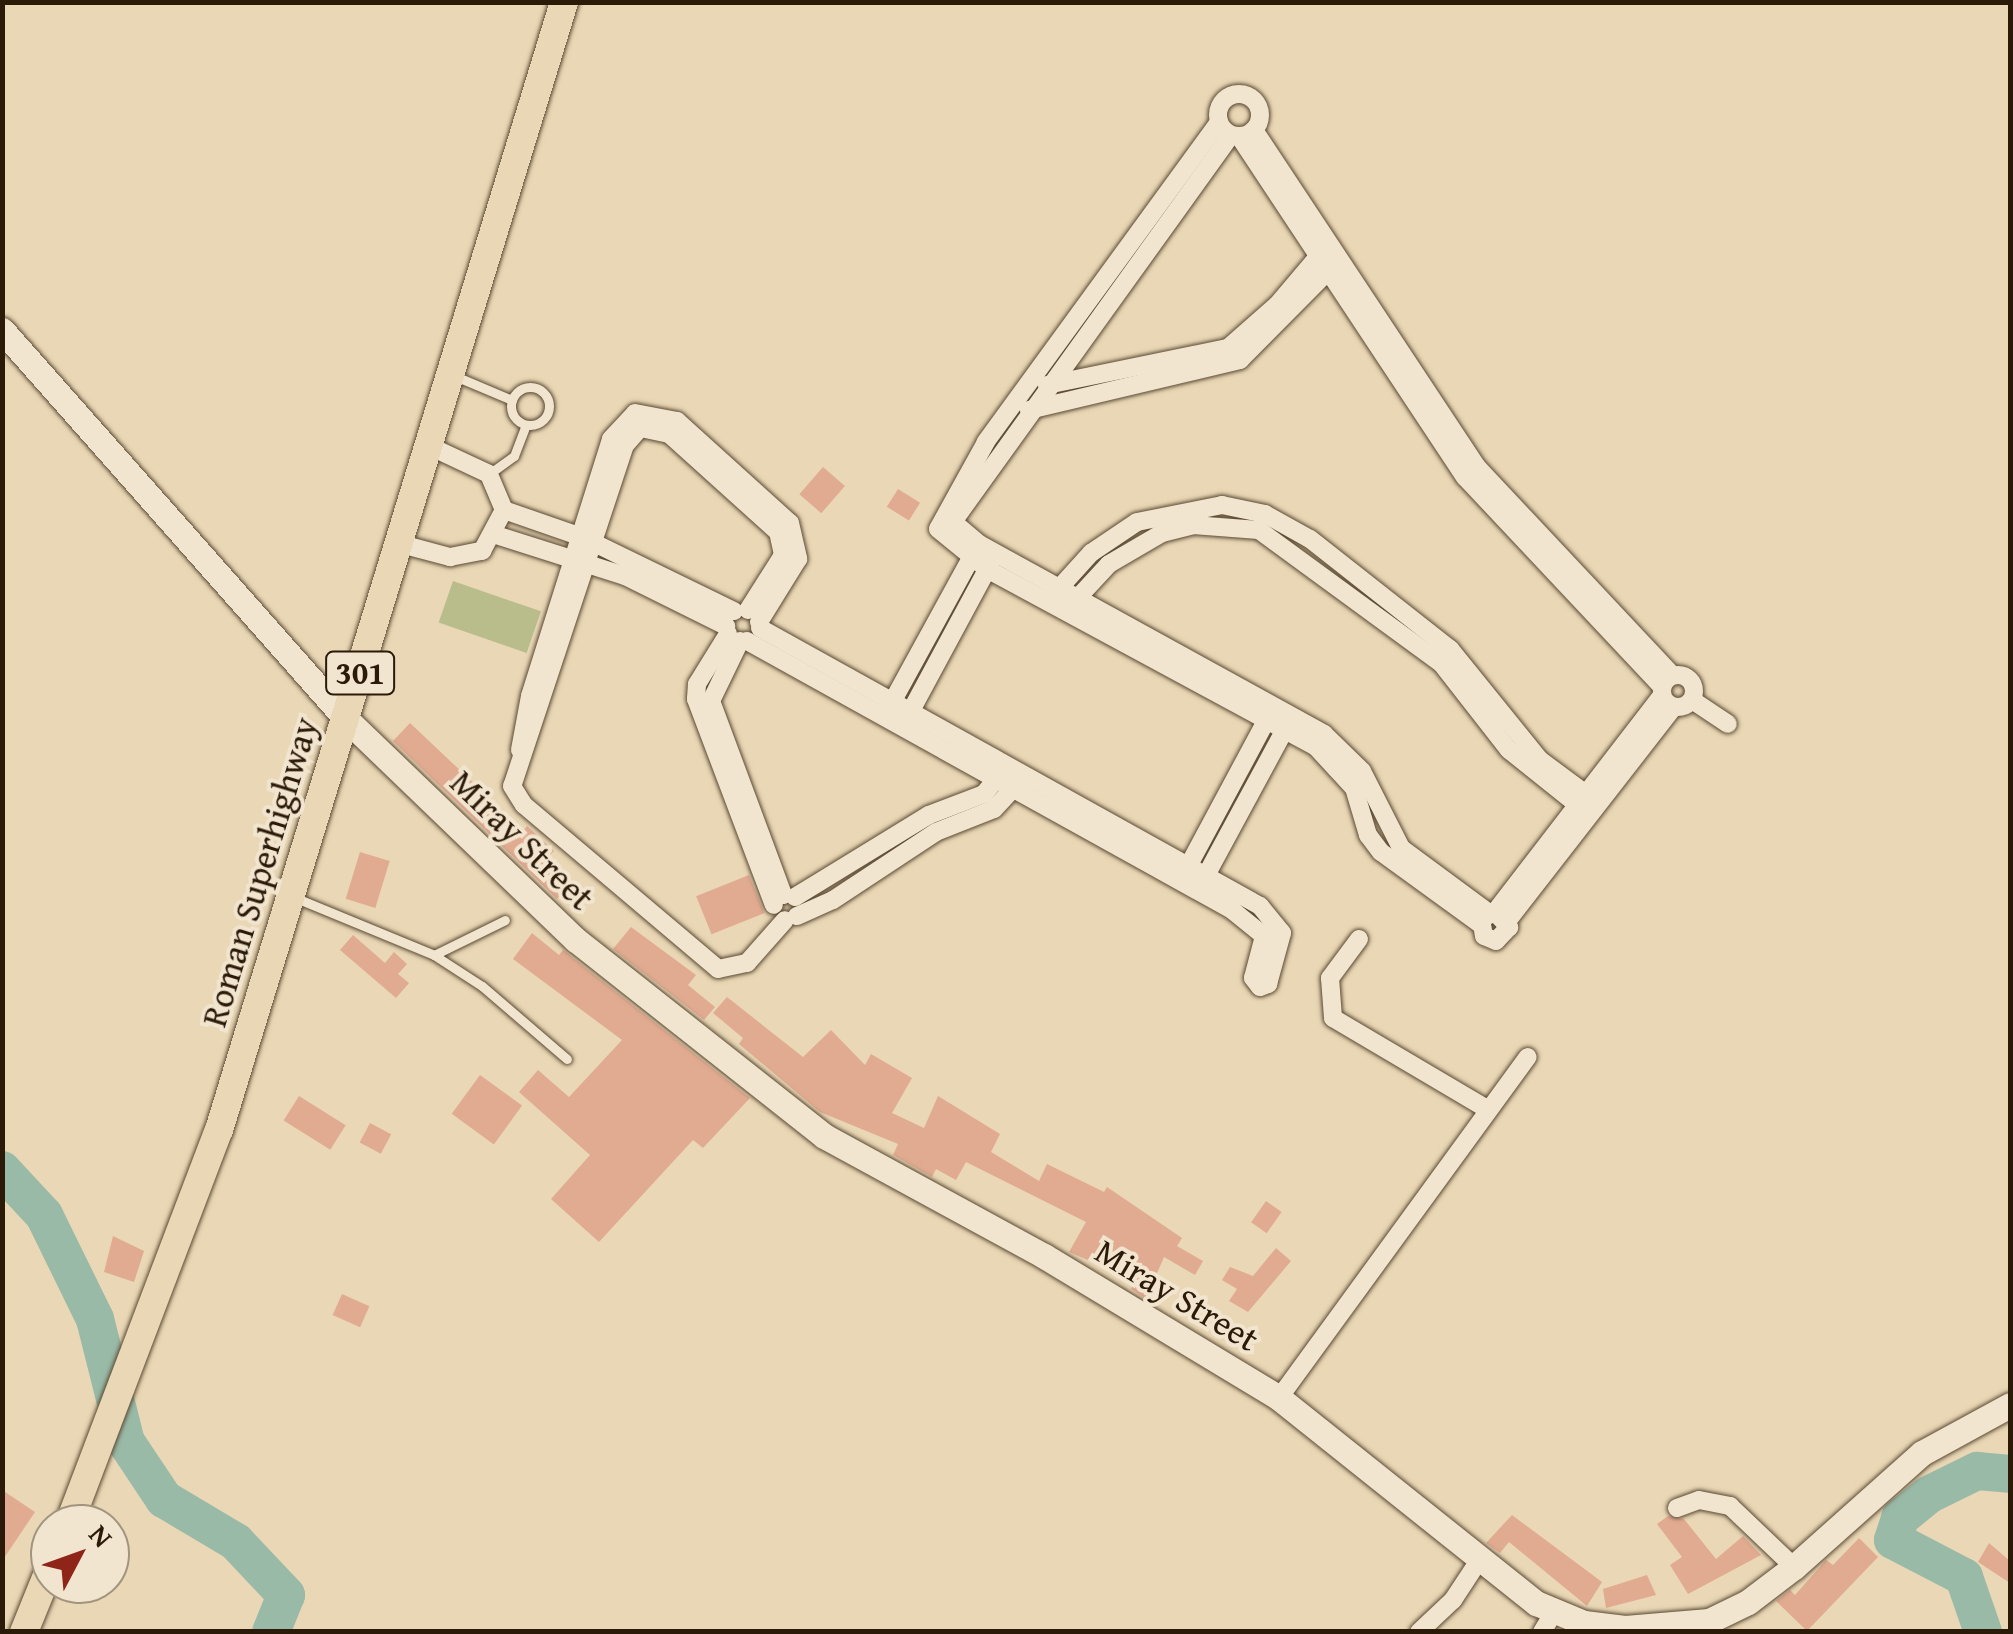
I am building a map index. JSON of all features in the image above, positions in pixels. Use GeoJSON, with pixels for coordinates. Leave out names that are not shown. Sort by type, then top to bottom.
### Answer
{"type":"FeatureCollection","features":[{"type":"Feature","properties":{"kind":"main road","name":"Roman Superhighway"},"geometry":{"type":"LineString","coordinates":[[77,1504],[219,1130],[294,898],[564,2]]}},
{"type":"Feature","properties":{"kind":"main road"},"geometry":{"type":"LineString","coordinates":[[24,1632],[35,1604]]}},
{"type":"Feature","properties":{"kind":"street"},"geometry":{"type":"LineString","coordinates":[[992,446],[1029,410],[1038,389],[1138,232],[1236,131]]}},
{"type":"Feature","properties":{"kind":"street"},"geometry":{"type":"LineString","coordinates":[[1193,517],[1127,551],[1072,605],[1049,604],[983,556],[956,529],[948,515],[992,446],[1154,245],[1236,131]]}},
{"type":"Feature","properties":{"kind":"street"},"geometry":{"type":"LineString","coordinates":[[1236,131],[1329,257],[1471,472],[1639,652],[1672,693],[1728,724]]}},
{"type":"Feature","properties":{"kind":"street"},"geometry":{"type":"LineString","coordinates":[[1138,232],[1154,245]]}},
{"type":"Feature","properties":{"kind":"street"},"geometry":{"type":"LineString","coordinates":[[1038,389],[1170,370],[1248,344],[1329,257]]}},
{"type":"Feature","properties":{"kind":"street","name":"Miray Street"},"geometry":{"type":"LineString","coordinates":[[2,330],[346,718],[576,940],[824,1136],[1044,1256],[1279,1398],[1388,1478],[1548,1621],[1625,1628],[1709,1621],[1748,1602],[1794,1566],[1886,1479],[2010,1406]]}},
{"type":"Feature","properties":{"kind":"street"},"geometry":{"type":"LineString","coordinates":[[1029,410],[1122,378]]}},
{"type":"Feature","properties":{"kind":"street"},"geometry":{"type":"LineString","coordinates":[[787,906],[743,815],[704,688],[743,627],[798,560],[778,509],[716,464],[677,421],[654,420],[635,413],[620,424],[588,540],[536,698],[512,786],[524,805],[707,962],[728,970],[747,963],[787,906],[950,817],[1009,778]]}},
{"type":"Feature","properties":{"kind":"street"},"geometry":{"type":"LineString","coordinates":[[401,544],[450,557],[482,551],[496,534],[504,510],[489,474],[431,447]]}},
{"type":"Feature","properties":{"kind":"street"},"geometry":{"type":"LineString","coordinates":[[504,510],[588,540],[743,627],[882,718],[1009,778],[1075,802],[1184,873],[1276,920],[1280,943],[1265,987],[1252,978],[1264,936],[1202,883]]}},
{"type":"Feature","properties":{"kind":"street"},"geometry":{"type":"LineString","coordinates":[[1049,604],[1057,586],[1115,534],[1193,517],[1239,515],[1304,546],[1445,656],[1535,766],[1582,800]]}},
{"type":"Feature","properties":{"kind":"street"},"geometry":{"type":"LineString","coordinates":[[529,546],[537,520]]}},
{"type":"Feature","properties":{"kind":"street"},"geometry":{"type":"LineString","coordinates":[[496,534],[581,561],[743,627],[894,699],[1066,820],[1184,873]]}},
{"type":"Feature","properties":{"kind":"street"},"geometry":{"type":"LineString","coordinates":[[983,556],[1057,586],[1072,605],[1288,723],[1360,784],[1395,854],[1445,892],[1493,917],[1550,851],[1672,693]]}},
{"type":"Feature","properties":{"kind":"street"},"geometry":{"type":"LineString","coordinates":[[882,718],[946,605],[983,556]]}},
{"type":"Feature","properties":{"kind":"street"},"geometry":{"type":"LineString","coordinates":[[902,729],[964,615],[983,556]]}},
{"type":"Feature","properties":{"kind":"street"},"geometry":{"type":"LineString","coordinates":[[946,605],[964,615]]}},
{"type":"Feature","properties":{"kind":"street"},"geometry":{"type":"LineString","coordinates":[[918,656],[936,666]]}},
{"type":"Feature","properties":{"kind":"street"},"geometry":{"type":"LineString","coordinates":[[1550,851],[1582,800],[1672,693]]}},
{"type":"Feature","properties":{"kind":"street"},"geometry":{"type":"LineString","coordinates":[[1184,873],[1270,714]]}},
{"type":"Feature","properties":{"kind":"street"},"geometry":{"type":"LineString","coordinates":[[1202,883],[1288,723]]}},
{"type":"Feature","properties":{"kind":"street"},"geometry":{"type":"LineString","coordinates":[[1242,766],[1260,775]]}},
{"type":"Feature","properties":{"kind":"street"},"geometry":{"type":"LineString","coordinates":[[1066,820],[1075,802]]}},
{"type":"Feature","properties":{"kind":"street"},"geometry":{"type":"LineString","coordinates":[[1209,826],[1228,837]]}},
{"type":"Feature","properties":{"kind":"street"},"geometry":{"type":"LineString","coordinates":[[1359,939],[1330,978],[1332,1018],[1485,1108]]}},
{"type":"Feature","properties":{"kind":"street"},"geometry":{"type":"LineString","coordinates":[[1279,1398],[1485,1108],[1528,1057]]}},
{"type":"Feature","properties":{"kind":"street"},"geometry":{"type":"LineString","coordinates":[[1677,1508],[1700,1500],[1730,1506],[1794,1566]]}},
{"type":"Feature","properties":{"kind":"street"},"geometry":{"type":"LineString","coordinates":[[1419,1632],[1453,1600],[1478,1562]]}},
{"type":"Feature","properties":{"kind":"lane"},"geometry":{"type":"LineString","coordinates":[[452,375],[512,400]]}},
{"type":"Feature","properties":{"kind":"lane"},"geometry":{"type":"LineString","coordinates":[[489,474],[514,456],[526,425],[546,416],[546,396],[528,388],[512,400]]}},
{"type":"Feature","properties":{"kind":"lane"},"geometry":{"type":"LineString","coordinates":[[512,400],[514,416],[526,425]]}},
{"type":"Feature","properties":{"kind":"lane"},"geometry":{"type":"LineString","coordinates":[[294,898],[434,955],[482,986],[567,1060]]}},
{"type":"Feature","properties":{"kind":"lane"},"geometry":{"type":"LineString","coordinates":[[434,955],[504,920]]}},
{"type":"Feature","properties":{"kind":"green space"},"geometry":{"type":"Polygon","coordinates":[[[453,581],[541,611],[527,653],[439,623],[453,581]]]}},
{"type":"Feature","properties":{"kind":"building"},"geometry":{"type":"Polygon","coordinates":[[[823,467],[845,486],[821,513],[799,494],[823,467]]]}},
{"type":"Feature","properties":{"kind":"building"},"geometry":{"type":"Polygon","coordinates":[[[898,489],[920,503],[909,521],[887,507],[898,489]]]}},
{"type":"Feature","properties":{"kind":"building"},"geometry":{"type":"Polygon","coordinates":[[[410,723],[483,792],[477,799],[521,834],[527,826],[554,851],[546,859],[572,881],[557,899],[393,741],[410,723]]]}},
{"type":"Feature","properties":{"kind":"building"},"geometry":{"type":"Polygon","coordinates":[[[360,852],[390,861],[375,908],[346,899],[360,852]]]}},
{"type":"Feature","properties":{"kind":"building"},"geometry":{"type":"Polygon","coordinates":[[[749,875],[764,913],[712,934],[696,896],[749,875]]]}},
{"type":"Feature","properties":{"kind":"building"},"geometry":{"type":"Polygon","coordinates":[[[631,927],[696,975],[688,985],[715,1007],[704,1020],[613,949],[631,927]]]}},
{"type":"Feature","properties":{"kind":"building"},"geometry":{"type":"Polygon","coordinates":[[[532,933],[559,955],[563,950],[750,1098],[703,1148],[693,1140],[599,1242],[551,1199],[590,1155],[519,1092],[538,1070],[569,1097],[622,1040],[513,959],[532,933]]]}},
{"type":"Feature","properties":{"kind":"building"},"geometry":{"type":"Polygon","coordinates":[[[353,935],[385,963],[394,952],[407,964],[398,974],[409,983],[396,998],[340,950],[353,935]]]}},
{"type":"Feature","properties":{"kind":"building"},"geometry":{"type":"Polygon","coordinates":[[[727,997],[803,1057],[831,1030],[865,1065],[871,1054],[912,1078],[892,1113],[924,1128],[938,1096],[1000,1134],[991,1152],[1039,1181],[1047,1164],[1104,1192],[1107,1187],[1182,1238],[1177,1246],[1203,1261],[1195,1275],[1164,1257],[1146,1299],[1131,1289],[1135,1280],[1069,1252],[1086,1222],[966,1162],[956,1180],[936,1169],[932,1177],[893,1155],[898,1144],[820,1112],[739,1044],[743,1038],[713,1013],[727,997]]]}},
{"type":"Feature","properties":{"kind":"building"},"geometry":{"type":"Polygon","coordinates":[[[480,1075],[522,1106],[494,1144],[452,1114],[480,1075]]]}},
{"type":"Feature","properties":{"kind":"building"},"geometry":{"type":"Polygon","coordinates":[[[299,1096],[346,1125],[330,1150],[284,1121],[299,1096]]]}},
{"type":"Feature","properties":{"kind":"building"},"geometry":{"type":"Polygon","coordinates":[[[370,1123],[391,1134],[381,1154],[360,1142],[370,1123]]]}},
{"type":"Feature","properties":{"kind":"building"},"geometry":{"type":"Polygon","coordinates":[[[1266,1201],[1282,1212],[1267,1233],[1251,1222],[1266,1201]]]}},
{"type":"Feature","properties":{"kind":"building"},"geometry":{"type":"Polygon","coordinates":[[[113,1236],[144,1251],[134,1282],[104,1272],[113,1236]]]}},
{"type":"Feature","properties":{"kind":"building"},"geometry":{"type":"Polygon","coordinates":[[[1276,1248],[1291,1261],[1248,1312],[1229,1301],[1237,1289],[1222,1280],[1230,1267],[1253,1276],[1276,1248]]]}},
{"type":"Feature","properties":{"kind":"building"},"geometry":{"type":"Polygon","coordinates":[[[342,1294],[369,1306],[360,1327],[333,1315],[342,1294]]]}},
{"type":"Feature","properties":{"kind":"building"},"geometry":{"type":"Polygon","coordinates":[[[2,1490],[30,1509],[30,1519],[2,1561],[2,1490]]]}},
{"type":"Feature","properties":{"kind":"building"},"geometry":{"type":"Polygon","coordinates":[[[1512,1515],[1602,1582],[1587,1606],[1509,1542],[1500,1553],[1486,1543],[1512,1515]]]}},
{"type":"Feature","properties":{"kind":"building"},"geometry":{"type":"Polygon","coordinates":[[[1668,1516],[1684,1519],[1716,1559],[1743,1536],[1761,1555],[1688,1594],[1670,1565],[1682,1557],[1657,1524],[1668,1516]]]}},
{"type":"Feature","properties":{"kind":"building"},"geometry":{"type":"Polygon","coordinates":[[[1859,1538],[1878,1557],[1807,1631],[1776,1601],[1790,1590],[1795,1595],[1826,1560],[1833,1565],[1859,1538]]]}},
{"type":"Feature","properties":{"kind":"building"},"geometry":{"type":"Polygon","coordinates":[[[1989,1543],[2010,1561],[2010,1583],[1978,1562],[1989,1543]]]}},
{"type":"Feature","properties":{"kind":"building"},"geometry":{"type":"Polygon","coordinates":[[[1647,1575],[1656,1595],[1606,1608],[1603,1589],[1647,1575]]]}},
{"type":"Feature","properties":{"kind":"waterway"},"geometry":{"type":"LineString","coordinates":[[2,1170],[44,1215],[95,1319],[126,1442],[164,1499],[236,1542],[286,1595],[271,1632]]}},
{"type":"Feature","properties":{"kind":"waterway"},"geometry":{"type":"LineString","coordinates":[[1983,1632],[1964,1577],[1893,1540],[1900,1518],[1928,1495],[1977,1471],[2010,1474]]}}]}
